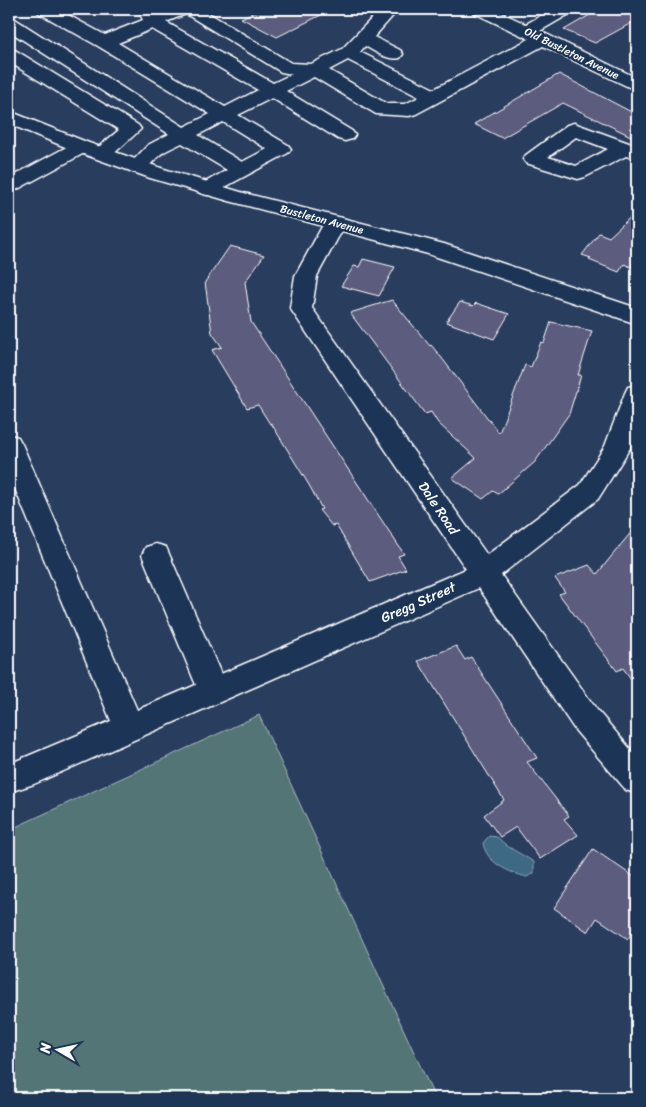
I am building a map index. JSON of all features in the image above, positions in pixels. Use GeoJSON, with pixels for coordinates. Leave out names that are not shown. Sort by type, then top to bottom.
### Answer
{"type":"FeatureCollection","features":[{"type":"Feature","properties":{"kind":"street"},"geometry":{"type":"LineString","coordinates":[[45,9],[104,42],[282,149],[207,189]]}},
{"type":"Feature","properties":{"kind":"street"},"geometry":{"type":"LineString","coordinates":[[104,42],[149,15],[184,9]]}},
{"type":"Feature","properties":{"kind":"street"},"geometry":{"type":"LineString","coordinates":[[190,9],[287,68],[316,70],[383,110],[409,110],[434,97],[535,35],[565,9]]}},
{"type":"Feature","properties":{"kind":"street"},"geometry":{"type":"LineString","coordinates":[[137,167],[155,149],[348,53],[365,39],[378,20],[391,9]]}},
{"type":"Feature","properties":{"kind":"street","name":"Old Bustleton Avenue"},"geometry":{"type":"LineString","coordinates":[[480,9],[637,85]]}},
{"type":"Feature","properties":{"kind":"street"},"geometry":{"type":"LineString","coordinates":[[149,15],[345,136]]}},
{"type":"Feature","properties":{"kind":"street"},"geometry":{"type":"LineString","coordinates":[[9,23],[241,170]]}},
{"type":"Feature","properties":{"kind":"street"},"geometry":{"type":"LineString","coordinates":[[365,39],[394,54]]}},
{"type":"Feature","properties":{"kind":"street"},"geometry":{"type":"LineString","coordinates":[[348,53],[434,97]]}},
{"type":"Feature","properties":{"kind":"street"},"geometry":{"type":"LineString","coordinates":[[9,54],[131,129]]}},
{"type":"Feature","properties":{"kind":"street","name":"Bustleton Avenue"},"geometry":{"type":"LineString","coordinates":[[9,116],[137,167],[207,189],[435,249],[637,316]]}},
{"type":"Feature","properties":{"kind":"street"},"geometry":{"type":"LineString","coordinates":[[102,154],[131,129],[153,116]]}},
{"type":"Feature","properties":{"kind":"street"},"geometry":{"type":"LineString","coordinates":[[9,186],[81,146]]}},
{"type":"Feature","properties":{"kind":"street","name":"Dale Road"},"geometry":{"type":"LineString","coordinates":[[335,223],[306,276],[301,308],[586,720],[637,780]]}},
{"type":"Feature","properties":{"kind":"street","name":"Gregg Street"},"geometry":{"type":"LineString","coordinates":[[9,778],[23,774],[213,692],[484,573],[589,492],[617,448],[637,393]]}},
{"type":"Feature","properties":{"kind":"street"},"geometry":{"type":"LineString","coordinates":[[9,444],[129,728]]}},
{"type":"Feature","properties":{"kind":"street"},"geometry":{"type":"LineString","coordinates":[[156,555],[213,692]]}},
{"type":"Feature","properties":{"kind":"green space"},"geometry":{"type":"Polygon","coordinates":[[[259,715],[435,1098],[9,1098],[9,830],[259,715]]]}},
{"type":"Feature","properties":{"kind":"water"},"geometry":{"type":"Polygon","coordinates":[[[489,836],[497,837],[507,846],[534,862],[534,873],[527,877],[500,866],[485,850],[483,843],[489,836]]]}},
{"type":"Feature","properties":{"kind":"building"},"geometry":{"type":"Polygon","coordinates":[[[261,9],[333,9],[277,37],[241,18],[261,9]]]}},
{"type":"Feature","properties":{"kind":"building"},"geometry":{"type":"Polygon","coordinates":[[[600,9],[637,9],[637,20],[595,43],[564,30],[600,9]]]}},
{"type":"Feature","properties":{"kind":"building"},"geometry":{"type":"Polygon","coordinates":[[[559,74],[637,115],[637,139],[563,103],[502,138],[474,124],[559,74]]]}},
{"type":"Feature","properties":{"kind":"building"},"geometry":{"type":"Polygon","coordinates":[[[637,211],[637,257],[631,267],[624,264],[619,272],[589,260],[591,258],[582,255],[599,233],[609,237],[637,211]]]}},
{"type":"Feature","properties":{"kind":"building"},"geometry":{"type":"Polygon","coordinates":[[[230,246],[264,255],[245,282],[251,322],[404,554],[398,556],[406,569],[370,582],[336,525],[332,526],[319,510],[322,509],[309,485],[271,423],[258,405],[247,408],[212,350],[222,347],[212,333],[205,282],[230,246]]]}},
{"type":"Feature","properties":{"kind":"building"},"geometry":{"type":"Polygon","coordinates":[[[363,259],[395,267],[379,296],[341,286],[354,266],[359,267],[363,259]]]}},
{"type":"Feature","properties":{"kind":"building"},"geometry":{"type":"Polygon","coordinates":[[[392,300],[441,357],[499,433],[525,365],[531,367],[541,342],[544,343],[551,322],[592,331],[578,375],[581,375],[569,414],[535,462],[498,494],[493,491],[483,499],[452,478],[476,458],[438,423],[431,412],[425,414],[350,313],[392,300]]]}},
{"type":"Feature","properties":{"kind":"building"},"geometry":{"type":"Polygon","coordinates":[[[460,302],[473,306],[476,303],[509,314],[494,339],[446,322],[460,302]]]}},
{"type":"Feature","properties":{"kind":"building"},"geometry":{"type":"Polygon","coordinates":[[[637,525],[637,687],[623,668],[617,671],[582,625],[559,594],[565,592],[555,578],[589,565],[597,574],[637,525]]]}},
{"type":"Feature","properties":{"kind":"building"},"geometry":{"type":"Polygon","coordinates":[[[456,646],[465,660],[471,657],[537,758],[527,762],[569,816],[564,819],[578,835],[540,859],[516,827],[500,837],[484,815],[504,800],[418,661],[456,646]]]}},
{"type":"Feature","properties":{"kind":"building"},"geometry":{"type":"Polygon","coordinates":[[[593,849],[637,879],[637,924],[628,939],[597,918],[588,932],[554,908],[593,849]]]}}]}
